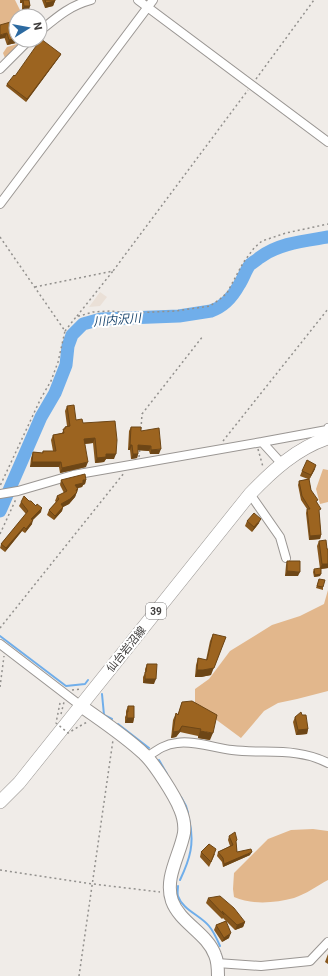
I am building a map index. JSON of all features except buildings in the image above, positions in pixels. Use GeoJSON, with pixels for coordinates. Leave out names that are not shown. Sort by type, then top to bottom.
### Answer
{"type":"FeatureCollection","features":[{"type":"Feature","properties":{"kind":"main road","name":"仙台岩沼線"},"geometry":{"type":"LineString","coordinates":[[0,802],[19,783],[250,494],[282,464],[306,448],[328,438]]}},
{"type":"Feature","properties":{"kind":"street"},"geometry":{"type":"LineString","coordinates":[[48,24],[65,10],[78,3],[91,0]]}},
{"type":"Feature","properties":{"kind":"street"},"geometry":{"type":"LineString","coordinates":[[138,0],[328,142]]}},
{"type":"Feature","properties":{"kind":"street"},"geometry":{"type":"LineString","coordinates":[[0,204],[154,0]]}},
{"type":"Feature","properties":{"kind":"street"},"geometry":{"type":"LineString","coordinates":[[0,69],[21,48]]}},
{"type":"Feature","properties":{"kind":"street"},"geometry":{"type":"LineString","coordinates":[[0,494],[73,475],[215,451],[326,430],[328,428]]}},
{"type":"Feature","properties":{"kind":"street"},"geometry":{"type":"LineString","coordinates":[[262,442],[282,464]]}},
{"type":"Feature","properties":{"kind":"street"},"geometry":{"type":"LineString","coordinates":[[250,494],[280,537],[286,558]]}},
{"type":"Feature","properties":{"kind":"street"},"geometry":{"type":"LineString","coordinates":[[3,646],[80,706],[114,730],[147,757],[154,765],[178,804],[184,821],[184,833],[173,869],[170,894],[174,905],[182,917],[206,941],[215,954],[218,976]]}},
{"type":"Feature","properties":{"kind":"street"},"geometry":{"type":"LineString","coordinates":[[147,757],[163,746],[186,742],[238,750],[295,752],[309,755],[328,763]]}},
{"type":"Feature","properties":{"kind":"street"},"geometry":{"type":"LineString","coordinates":[[217,963],[261,966],[310,961],[328,942]]}},
{"type":"Feature","properties":{"kind":"path"},"geometry":{"type":"LineString","coordinates":[[0,486],[41,398],[51,381],[58,362],[66,331],[113,271],[314,0]]}},
{"type":"Feature","properties":{"kind":"path"},"geometry":{"type":"LineString","coordinates":[[76,317],[93,312],[110,311],[130,313],[176,311],[210,306],[220,300],[227,293],[243,263],[254,248],[262,241],[286,233],[328,224]]}},
{"type":"Feature","properties":{"kind":"path"},"geometry":{"type":"LineString","coordinates":[[0,237],[66,331]]}},
{"type":"Feature","properties":{"kind":"path"},"geometry":{"type":"LineString","coordinates":[[35,287],[113,271]]}},
{"type":"Feature","properties":{"kind":"path"},"geometry":{"type":"LineString","coordinates":[[215,451],[328,309]]}},
{"type":"Feature","properties":{"kind":"path"},"geometry":{"type":"LineString","coordinates":[[141,434],[140,418],[142,414],[203,336]]}},
{"type":"Feature","properties":{"kind":"path"},"geometry":{"type":"LineString","coordinates":[[139,464],[140,442]]}},
{"type":"Feature","properties":{"kind":"path"},"geometry":{"type":"LineString","coordinates":[[0,628],[127,470],[127,466]]}},
{"type":"Feature","properties":{"kind":"path"},"geometry":{"type":"LineString","coordinates":[[0,534],[19,490]]}},
{"type":"Feature","properties":{"kind":"path"},"geometry":{"type":"LineString","coordinates":[[0,687],[3,646]]}},
{"type":"Feature","properties":{"kind":"path"},"geometry":{"type":"LineString","coordinates":[[64,703],[62,701],[60,703],[56,723],[68,733],[80,726]]}},
{"type":"Feature","properties":{"kind":"path"},"geometry":{"type":"LineString","coordinates":[[79,976],[114,730]]}},
{"type":"Feature","properties":{"kind":"path"},"geometry":{"type":"LineString","coordinates":[[0,870],[170,894]]}},
{"type":"Feature","properties":{"kind":"shaded area"},"geometry":{"type":"Polygon","coordinates":[[[0,0],[15,0],[19,8],[8,8],[8,30],[0,28],[0,0]]]}},
{"type":"Feature","properties":{"kind":"shaded area"},"geometry":{"type":"Polygon","coordinates":[[[7,47],[16,48],[5,58],[3,53],[7,47]]]}},
{"type":"Feature","properties":{"kind":"shaded area"},"geometry":{"type":"Polygon","coordinates":[[[100,292],[107,297],[100,306],[89,307],[100,292]]]}},
{"type":"Feature","properties":{"kind":"shaded area"},"geometry":{"type":"Polygon","coordinates":[[[323,469],[328,470],[328,502],[320,504],[316,489],[323,469]]]}},
{"type":"Feature","properties":{"kind":"shaded area"},"geometry":{"type":"Polygon","coordinates":[[[328,590],[328,691],[278,703],[264,711],[241,738],[195,704],[195,689],[209,679],[230,651],[272,625],[300,616],[324,604],[328,590]]]}},
{"type":"Feature","properties":{"kind":"shaded area"},"geometry":{"type":"Polygon","coordinates":[[[313,829],[328,831],[328,880],[303,894],[287,900],[256,902],[241,900],[234,897],[234,873],[268,839],[291,830],[313,829]]]}},
{"type":"Feature","properties":{"kind":"waterway","name":"川内沢川"},"geometry":{"type":"LineString","coordinates":[[0,511],[41,417],[55,393],[66,365],[68,346],[72,335],[83,324],[101,319],[179,316],[211,311],[220,307],[231,297],[250,265],[259,258],[275,249],[292,243],[328,237]]}},
{"type":"Feature","properties":{"kind":"waterway"},"geometry":{"type":"LineString","coordinates":[[0,636],[66,686],[85,684],[88,680]]}},
{"type":"Feature","properties":{"kind":"waterway"},"geometry":{"type":"LineString","coordinates":[[102,694],[104,715],[112,719]]}},
{"type":"Feature","properties":{"kind":"waterway"},"geometry":{"type":"LineString","coordinates":[[118,724],[149,748]]}},
{"type":"Feature","properties":{"kind":"waterway"},"geometry":{"type":"LineString","coordinates":[[159,760],[167,774]]}},
{"type":"Feature","properties":{"kind":"waterway"},"geometry":{"type":"LineString","coordinates":[[181,797],[188,813]]}},
{"type":"Feature","properties":{"kind":"waterway"},"geometry":{"type":"LineString","coordinates":[[180,880],[189,858],[192,836],[189,819]]}},
{"type":"Feature","properties":{"kind":"waterway"},"geometry":{"type":"LineString","coordinates":[[178,886],[180,901],[187,909],[206,922],[214,933],[220,946]]}}]}
